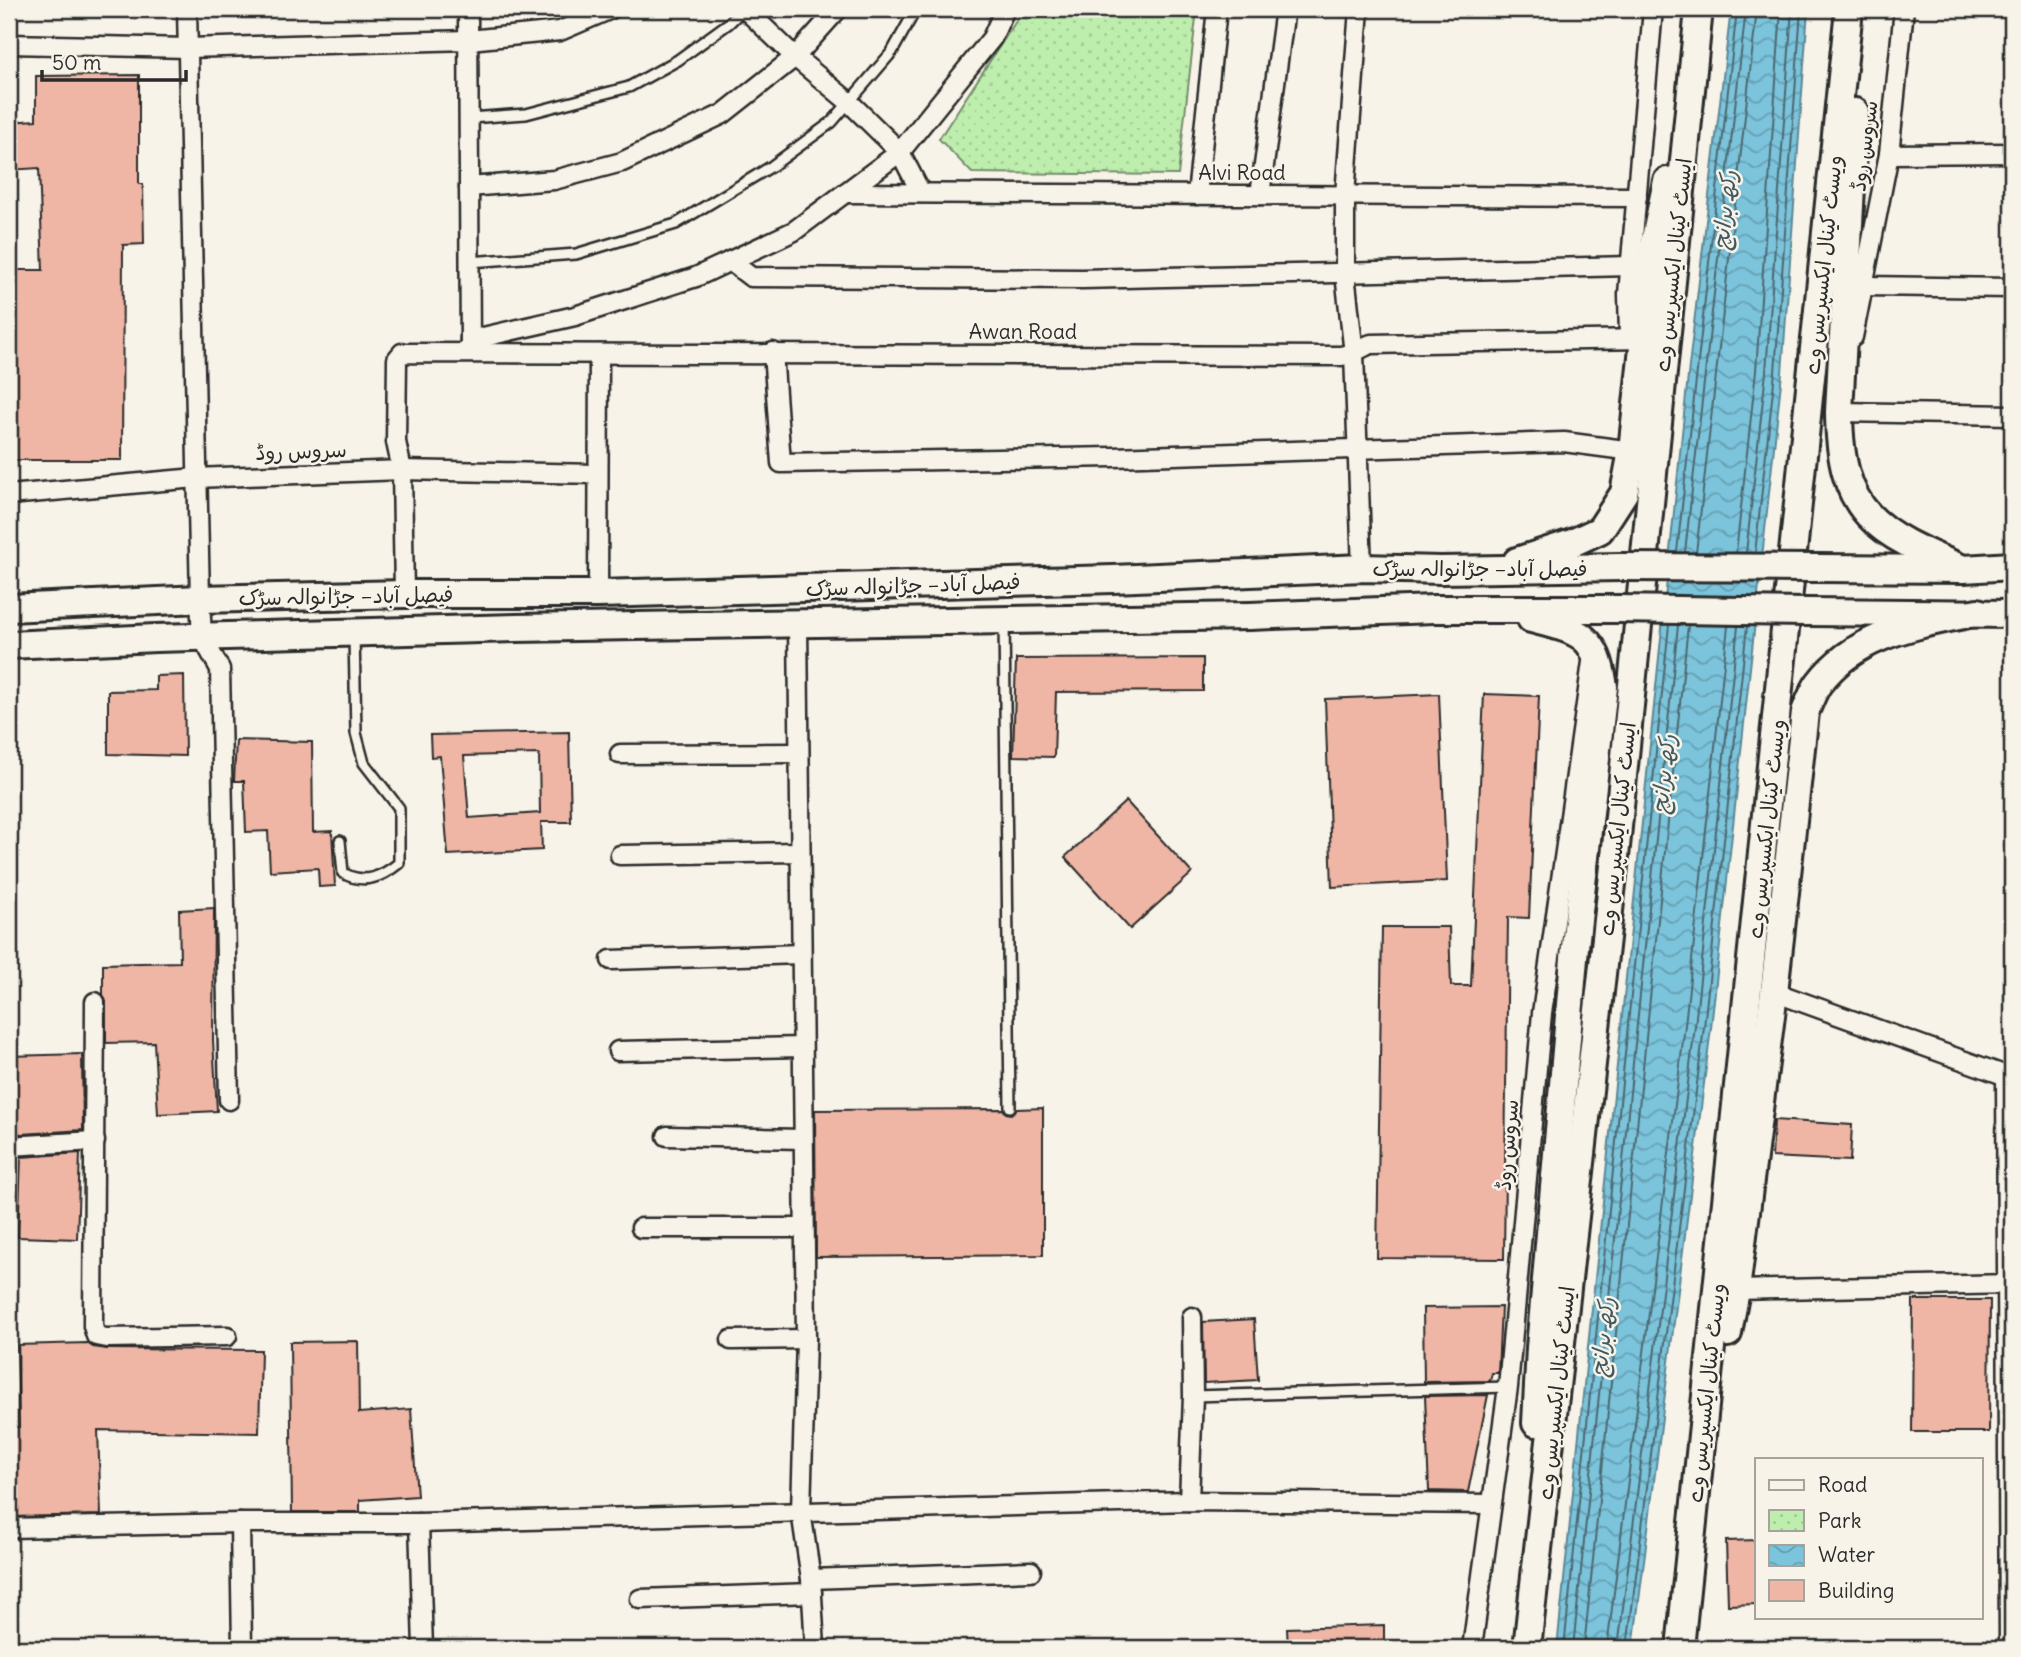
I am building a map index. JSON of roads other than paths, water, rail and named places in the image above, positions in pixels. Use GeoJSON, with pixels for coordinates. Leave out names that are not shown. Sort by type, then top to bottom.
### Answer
{"type":"FeatureCollection","features":[{"type":"Feature","properties":{"kind":"main road"},"geometry":{"type":"LineString","coordinates":[[1493,569],[1572,543],[1600,530],[1624,493],[1632,451],[1644,208],[1665,191],[1689,9]]}},
{"type":"Feature","properties":{"kind":"main road","name":"ایسٹ کینال ایکسپریس وے"},"geometry":{"type":"LineString","coordinates":[[1525,1648],[1615,857],[1699,9]]}},
{"type":"Feature","properties":{"kind":"main road","name":"ویسٹ کینال ایکسپریس وے"},"geometry":{"type":"LineString","coordinates":[[1680,1648],[1849,9]]}},
{"type":"Feature","properties":{"kind":"main road"},"geometry":{"type":"LineString","coordinates":[[1860,9],[1839,445],[1845,477],[1859,505],[1880,527],[1903,544],[1963,569]]}},
{"type":"Feature","properties":{"kind":"main road","name":"فیصل آباد– جڑانوالہ سڑک"},"geometry":{"type":"LineString","coordinates":[[9,608],[200,599],[404,594],[597,594],[1113,579],[1362,568],[1963,569],[2012,566]]}},
{"type":"Feature","properties":{"kind":"main road"},"geometry":{"type":"LineString","coordinates":[[1490,609],[1564,628],[1578,635],[1594,647],[1604,687],[1575,947],[1540,1348],[1525,1648]]}},
{"type":"Feature","properties":{"kind":"main road","name":"فیصل آباد– جڑانوالہ سڑک"},"geometry":{"type":"LineString","coordinates":[[9,645],[354,633],[1490,609],[1978,612]]}},
{"type":"Feature","properties":{"kind":"main road"},"geometry":{"type":"LineString","coordinates":[[1694,1514],[1737,1290],[1805,712],[1818,685],[1836,664],[1863,644],[1895,630],[1978,612],[2012,614]]}},
{"type":"Feature","properties":{"kind":"street"},"geometry":{"type":"LineString","coordinates":[[187,9],[200,599],[202,637],[219,669],[229,1100]]}},
{"type":"Feature","properties":{"kind":"street"},"geometry":{"type":"LineString","coordinates":[[468,9],[470,347],[696,277],[794,230],[900,152],[992,38],[1005,9]]}},
{"type":"Feature","properties":{"kind":"street"},"geometry":{"type":"LineString","coordinates":[[9,44],[188,48],[469,40],[560,31],[611,9]]}},
{"type":"Feature","properties":{"kind":"street"},"geometry":{"type":"LineString","coordinates":[[744,9],[795,57],[849,102],[900,152],[921,193]]}},
{"type":"Feature","properties":{"kind":"street"},"geometry":{"type":"LineString","coordinates":[[469,187],[554,180],[622,162],[723,114],[795,57],[838,9]]}},
{"type":"Feature","properties":{"kind":"street"},"geometry":{"type":"LineString","coordinates":[[1197,195],[1217,9]]}},
{"type":"Feature","properties":{"kind":"street"},"geometry":{"type":"LineString","coordinates":[[1260,195],[1284,9]]}},
{"type":"Feature","properties":{"kind":"street"},"geometry":{"type":"LineString","coordinates":[[1359,9],[1345,195],[1345,274],[1353,354],[1362,568]]}},
{"type":"Feature","properties":{"kind":"street"},"geometry":{"type":"LineString","coordinates":[[1636,339],[1628,294],[1644,208],[1653,9]]}},
{"type":"Feature","properties":{"kind":"street","name":"سروس روڈ"},"geometry":{"type":"LineString","coordinates":[[1839,412],[1889,154],[1904,9]]}},
{"type":"Feature","properties":{"kind":"street"},"geometry":{"type":"LineString","coordinates":[[1889,154],[2012,153]]}},
{"type":"Feature","properties":{"kind":"street","name":"Alvi Road"},"geometry":{"type":"LineString","coordinates":[[846,193],[1345,195],[1644,208]]}},
{"type":"Feature","properties":{"kind":"street"},"geometry":{"type":"LineString","coordinates":[[730,261],[751,277],[1082,279],[1631,267]]}},
{"type":"Feature","properties":{"kind":"street"},"geometry":{"type":"LineString","coordinates":[[1863,286],[2012,288]]}},
{"type":"Feature","properties":{"kind":"street","name":"Awan Road"},"geometry":{"type":"LineString","coordinates":[[402,470],[396,442],[399,355],[402,353],[470,347],[599,354],[773,352],[1327,356],[1353,354],[1371,344],[1636,339]]}},
{"type":"Feature","properties":{"kind":"street"},"geometry":{"type":"LineString","coordinates":[[773,352],[781,463],[1113,457],[1564,442],[1632,451]]}},
{"type":"Feature","properties":{"kind":"street"},"geometry":{"type":"LineString","coordinates":[[597,594],[599,354]]}},
{"type":"Feature","properties":{"kind":"street"},"geometry":{"type":"LineString","coordinates":[[1839,412],[2012,415]]}},
{"type":"Feature","properties":{"kind":"street"},"geometry":{"type":"LineString","coordinates":[[402,470],[404,594]]}},
{"type":"Feature","properties":{"kind":"street","name":"سروس روڈ"},"geometry":{"type":"LineString","coordinates":[[9,495],[196,478],[402,470],[597,474]]}},
{"type":"Feature","properties":{"kind":"street"},"geometry":{"type":"LineString","coordinates":[[798,624],[806,1339],[801,1511],[812,1586],[815,1648]]}},
{"type":"Feature","properties":{"kind":"street","name":"سروس روڈ"},"geometry":{"type":"LineString","coordinates":[[1472,1648],[1508,1387],[1542,1013],[1594,647]]}},
{"type":"Feature","properties":{"kind":"street"},"geometry":{"type":"LineString","coordinates":[[620,754],[799,753]]}},
{"type":"Feature","properties":{"kind":"street"},"geometry":{"type":"LineString","coordinates":[[620,855],[800,852]]}},
{"type":"Feature","properties":{"kind":"street"},"geometry":{"type":"LineString","coordinates":[[611,960],[801,954]]}},
{"type":"Feature","properties":{"kind":"street"},"geometry":{"type":"LineString","coordinates":[[1774,992],[2009,1077],[2009,1648]]}},
{"type":"Feature","properties":{"kind":"street"},"geometry":{"type":"LineString","coordinates":[[95,1002],[93,1326],[96,1336],[227,1336]]}},
{"type":"Feature","properties":{"kind":"street"},"geometry":{"type":"LineString","coordinates":[[618,1051],[803,1046]]}},
{"type":"Feature","properties":{"kind":"street"},"geometry":{"type":"LineString","coordinates":[[667,1136],[803,1139]]}},
{"type":"Feature","properties":{"kind":"street"},"geometry":{"type":"LineString","coordinates":[[9,1146],[95,1141]]}},
{"type":"Feature","properties":{"kind":"street"},"geometry":{"type":"LineString","coordinates":[[641,1228],[804,1228]]}},
{"type":"Feature","properties":{"kind":"street"},"geometry":{"type":"LineString","coordinates":[[1737,1290],[2010,1284]]}},
{"type":"Feature","properties":{"kind":"street"},"geometry":{"type":"LineString","coordinates":[[1189,1501],[1193,1396],[1192,1317]]}},
{"type":"Feature","properties":{"kind":"street"},"geometry":{"type":"LineString","coordinates":[[731,1340],[806,1339]]}},
{"type":"Feature","properties":{"kind":"street"},"geometry":{"type":"LineString","coordinates":[[9,1528],[240,1523],[419,1523],[1189,1501],[1490,1504]]}},
{"type":"Feature","properties":{"kind":"street"},"geometry":{"type":"LineString","coordinates":[[240,1523],[242,1648]]}},
{"type":"Feature","properties":{"kind":"street"},"geometry":{"type":"LineString","coordinates":[[419,1523],[423,1648]]}},
{"type":"Feature","properties":{"kind":"street"},"geometry":{"type":"LineString","coordinates":[[640,1600],[1031,1571]]}},
{"type":"Feature","properties":{"kind":"lane"},"geometry":{"type":"LineString","coordinates":[[470,118],[526,114],[629,87],[678,60],[744,9]]}},
{"type":"Feature","properties":{"kind":"lane"},"geometry":{"type":"LineString","coordinates":[[470,262],[576,254],[676,225],[772,166],[832,122],[892,52],[916,9]]}},
{"type":"Feature","properties":{"kind":"lane"},"geometry":{"type":"LineString","coordinates":[[1004,620],[1010,1107]]}},
{"type":"Feature","properties":{"kind":"lane"},"geometry":{"type":"LineString","coordinates":[[340,841],[343,873],[353,879],[383,876],[399,863],[399,808],[364,762],[356,733],[354,633]]}},
{"type":"Feature","properties":{"kind":"lane"},"geometry":{"type":"LineString","coordinates":[[1193,1396],[1508,1387]]}},
{"type":"Feature","properties":{"kind":"water","name":"رکھ برانچ"},"geometry":{"type":"Polygon","coordinates":[[[1731,9],[1808,9],[1782,373],[1711,1028],[1633,1648],[1557,1648],[1689,366],[1731,9]]]}}]}
